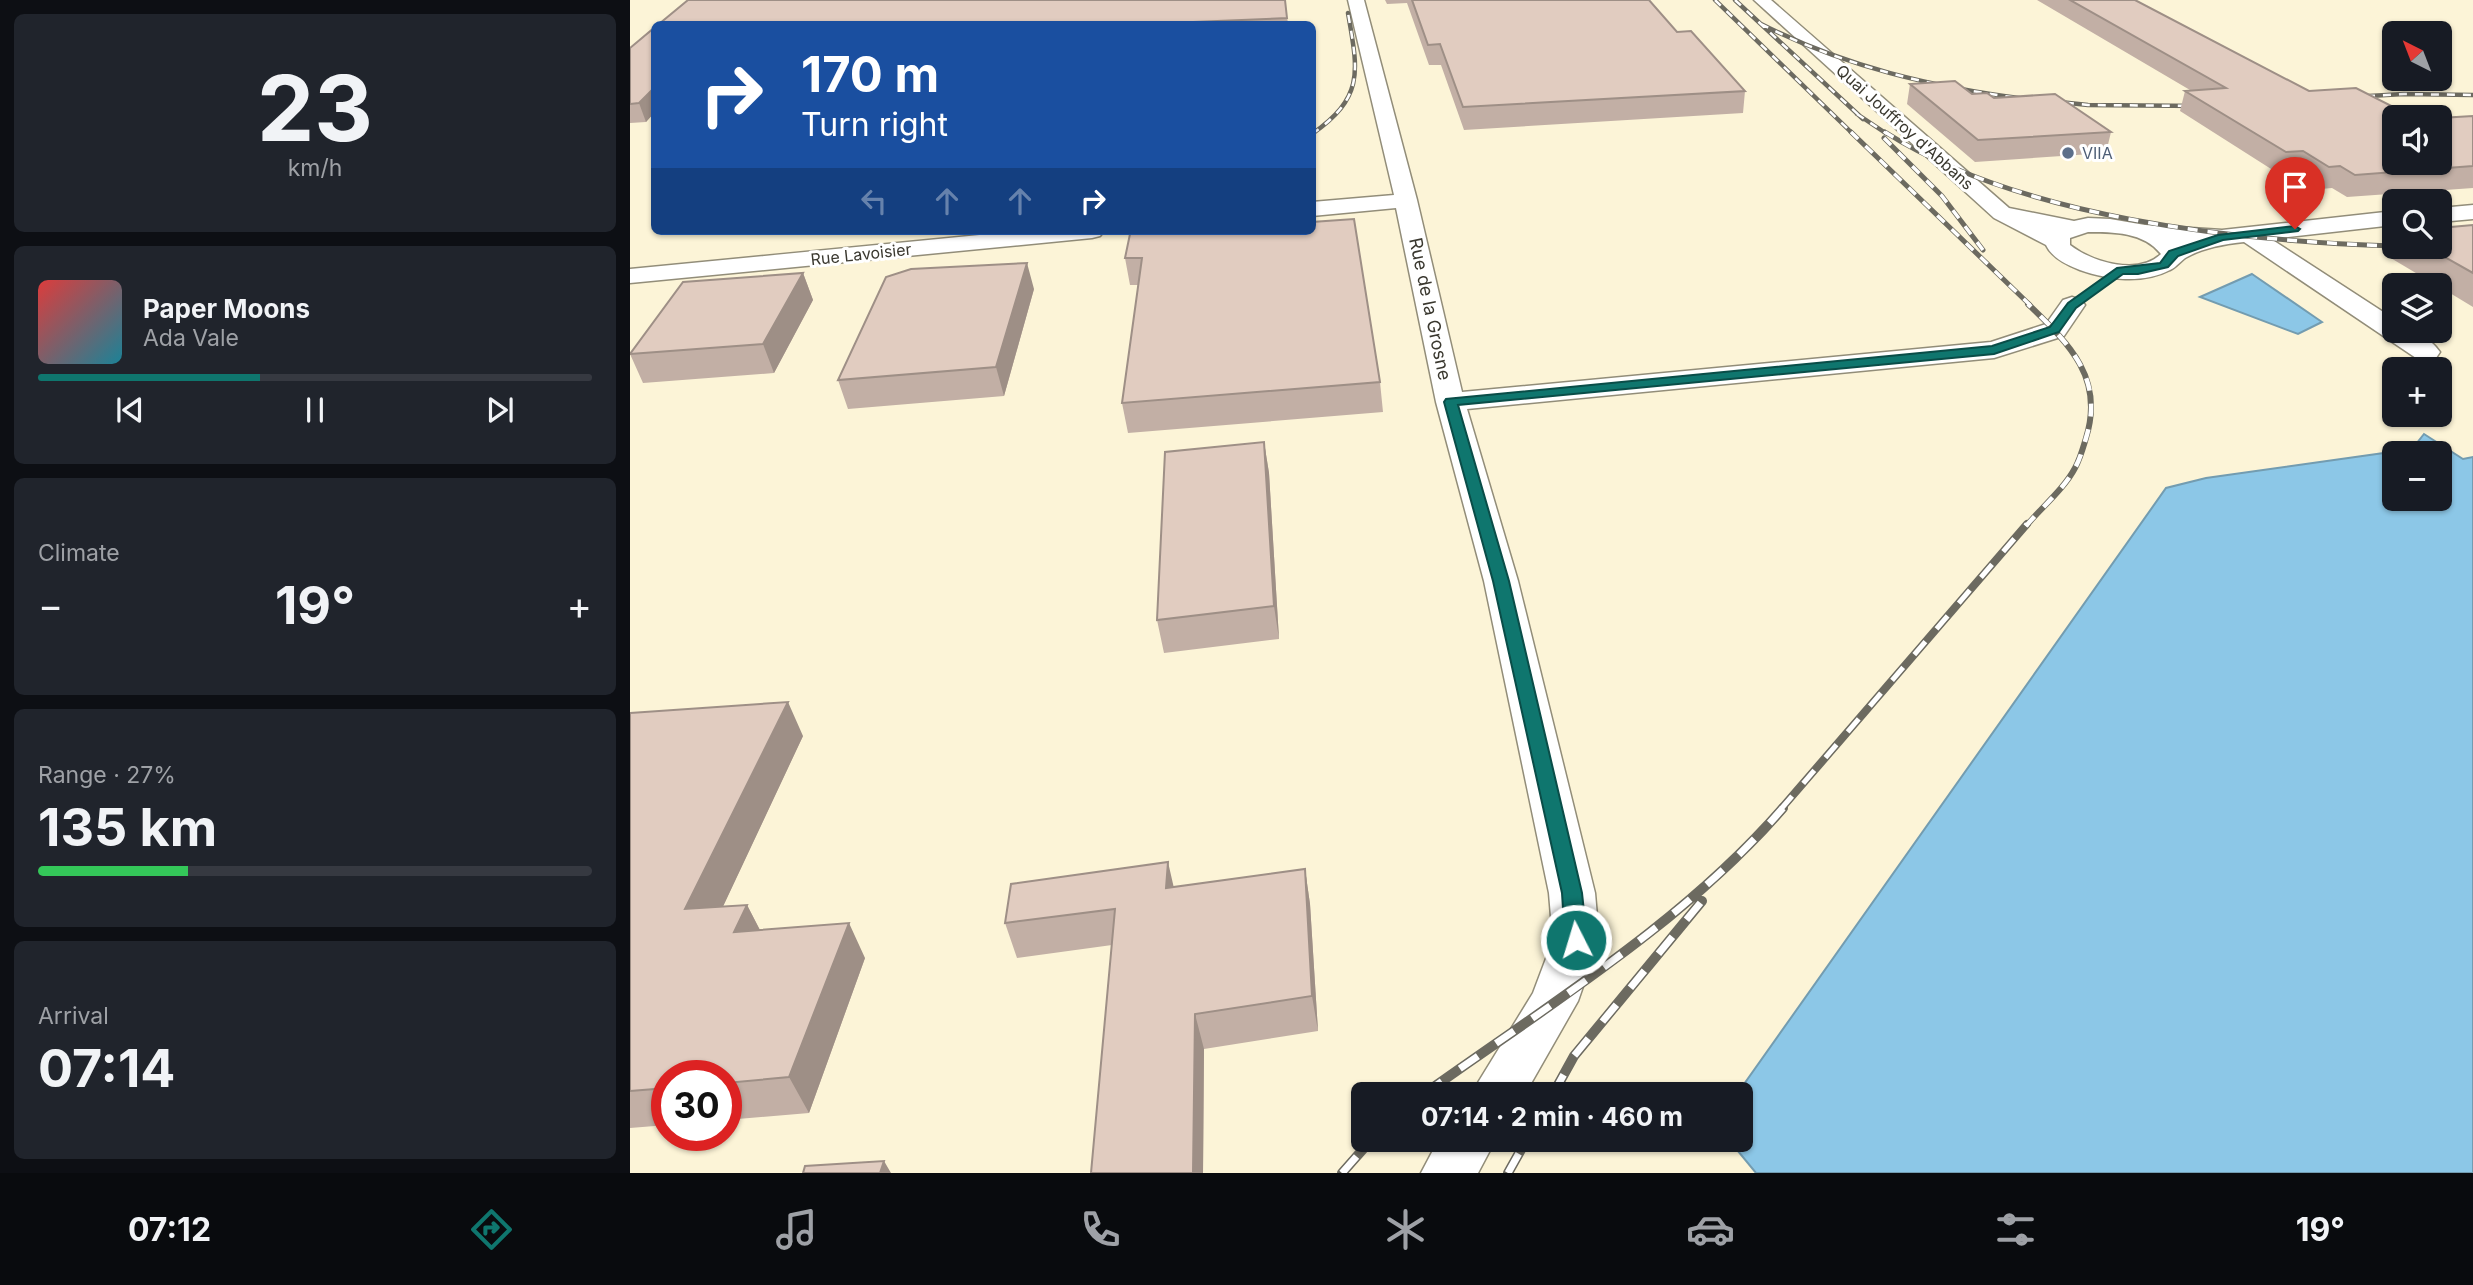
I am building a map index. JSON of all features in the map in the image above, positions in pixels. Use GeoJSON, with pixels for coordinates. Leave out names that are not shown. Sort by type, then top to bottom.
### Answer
{"type":"FeatureCollection","features":[{"type":"Feature","properties":{"kind":"street","name":"Rue de la Grosne"},"geometry":{"type":"LineString","coordinates":[[1356,0],[1406,200],[1450,402],[1501,581],[1572,893],[1576,940],[1554,1001],[1504,1082]]}},
{"type":"Feature","properties":{"kind":"street","name":"Quai Jouffroy d'Abbans"},"geometry":{"type":"LineString","coordinates":[[1762,0],[2001,213],[2065,234],[2105,225],[2141,232]]}},
{"type":"Feature","properties":{"kind":"street"},"geometry":{"type":"LineString","coordinates":[[1316,209],[1406,200]]}},
{"type":"Feature","properties":{"kind":"street"},"geometry":{"type":"LineString","coordinates":[[2452,214],[2473,212]]}},
{"type":"Feature","properties":{"kind":"street"},"geometry":{"type":"LineString","coordinates":[[2141,232],[2222,237],[2382,219]]}},
{"type":"Feature","properties":{"kind":"street"},"geometry":{"type":"LineString","coordinates":[[2141,232],[2163,242],[2173,254]]}},
{"type":"Feature","properties":{"kind":"street"},"geometry":{"type":"LineString","coordinates":[[2065,234],[2064,253],[2074,259],[2120,270],[2138,271],[2164,265],[2171,260],[2173,254]]}},
{"type":"Feature","properties":{"kind":"street","name":"Rue Lavoisier"},"geometry":{"type":"LineString","coordinates":[[630,276],[1051,235]]}},
{"type":"Feature","properties":{"kind":"street"},"geometry":{"type":"LineString","coordinates":[[2250,235],[2382,323]]}},
{"type":"Feature","properties":{"kind":"street"},"geometry":{"type":"LineString","coordinates":[[2173,254],[2222,237]]}},
{"type":"Feature","properties":{"kind":"street"},"geometry":{"type":"LineString","coordinates":[[2072,305],[2074,259]]}},
{"type":"Feature","properties":{"kind":"street"},"geometry":{"type":"LineString","coordinates":[[1450,402],[1994,350],[2055,330],[2072,305],[2120,270]]}},
{"type":"Feature","properties":{"kind":"street"},"geometry":{"type":"LineString","coordinates":[[2412,343],[2426,352]]}},
{"type":"Feature","properties":{"kind":"street"},"geometry":{"type":"LineString","coordinates":[[1448,1173],[1461,1152]]}},
{"type":"Feature","properties":{"kind":"shaded area"},"geometry":{"type":"Polygon","coordinates":[[[630,0],[2473,0],[2473,457],[2463,459],[2452,452],[2452,441],[2435,441],[2424,434],[2418,441],[2382,441],[2382,453],[2206,478],[2166,488],[1745,1082],[1351,1082],[1351,1152],[1739,1152],[1756,1173],[630,1173],[630,0]]]}},
{"type":"Feature","properties":{"kind":"water"},"geometry":{"type":"Polygon","coordinates":[[[2252,274],[2322,322],[2298,334],[2200,297],[2252,274]]]}},
{"type":"Feature","properties":{"kind":"water"},"geometry":{"type":"Polygon","coordinates":[[[2424,434],[2435,441],[2418,441],[2424,434]]]}},
{"type":"Feature","properties":{"kind":"water"},"geometry":{"type":"Polygon","coordinates":[[[2452,452],[2463,459],[2473,457],[2473,1173],[1756,1173],[1739,1152],[1753,1152],[1753,1082],[1745,1082],[2166,488],[2206,478],[2382,453],[2382,511],[2452,511],[2452,452]]]}},
{"type":"Feature","properties":{"kind":"building"},"geometry":{"type":"Polygon","coordinates":[[[688,0],[1285,0],[1287,18],[1217,21],[663,21],[688,0]]]}},
{"type":"Feature","properties":{"kind":"building"},"geometry":{"type":"Polygon","coordinates":[[[1412,0],[1649,0],[1677,32],[1691,31],[1745,91],[1463,107],[1440,44],[1428,45],[1412,0]]]}},
{"type":"Feature","properties":{"kind":"building"},"geometry":{"type":"Polygon","coordinates":[[[2070,0],[2135,0],[2309,91],[2356,88],[2389,105],[2382,105],[2382,173],[2355,175],[2340,166],[2329,167],[2303,151],[2286,152],[2185,91],[2226,88],[2070,0]]]}},
{"type":"Feature","properties":{"kind":"building"},"geometry":{"type":"Polygon","coordinates":[[[651,30],[651,91],[639,103],[630,104],[630,48],[651,30]]]}},
{"type":"Feature","properties":{"kind":"building"},"geometry":{"type":"Polygon","coordinates":[[[1955,81],[1972,94],[1987,93],[1994,98],[2055,94],[2111,132],[1978,140],[1910,84],[1955,81]]]}},
{"type":"Feature","properties":{"kind":"building"},"geometry":{"type":"Polygon","coordinates":[[[2473,116],[2473,166],[2452,168],[2452,117],[2473,116]]]}},
{"type":"Feature","properties":{"kind":"building"},"geometry":{"type":"Polygon","coordinates":[[[1354,219],[1380,382],[1122,403],[1142,258],[1125,258],[1130,235],[1316,235],[1316,222],[1354,219]]]}},
{"type":"Feature","properties":{"kind":"building"},"geometry":{"type":"Polygon","coordinates":[[[2473,225],[2473,273],[2448,259],[2452,259],[2452,227],[2473,225]]]}},
{"type":"Feature","properties":{"kind":"building"},"geometry":{"type":"Polygon","coordinates":[[[1027,263],[996,367],[838,380],[886,277],[911,269],[1027,263]]]}},
{"type":"Feature","properties":{"kind":"building"},"geometry":{"type":"Polygon","coordinates":[[[803,273],[763,344],[630,354],[683,282],[803,273]]]}},
{"type":"Feature","properties":{"kind":"building"},"geometry":{"type":"Polygon","coordinates":[[[1264,442],[1274,606],[1157,620],[1165,452],[1264,442]]]}},
{"type":"Feature","properties":{"kind":"building"},"geometry":{"type":"Polygon","coordinates":[[[788,702],[685,909],[747,905],[734,932],[849,923],[789,1077],[742,1081],[742,1060],[651,1060],[651,1089],[630,1091],[630,713],[788,702]]]}},
{"type":"Feature","properties":{"kind":"building"},"geometry":{"type":"Polygon","coordinates":[[[1168,862],[1166,888],[1305,869],[1312,996],[1195,1014],[1193,1173],[1091,1173],[1115,909],[1005,923],[1011,884],[1168,862]]]}},
{"type":"Feature","properties":{"kind":"building"},"geometry":{"type":"Polygon","coordinates":[[[884,1161],[880,1173],[803,1173],[805,1166],[884,1161]]]}},
{"type":"Feature","properties":{"kind":"railway"},"geometry":{"type":"LineString","coordinates":[[1715,0],[1853,134]]}},
{"type":"Feature","properties":{"kind":"railway"},"geometry":{"type":"LineString","coordinates":[[1735,0],[1859,115]]}},
{"type":"Feature","properties":{"kind":"railway"},"geometry":{"type":"LineString","coordinates":[[1316,131],[1341,108],[1354,81],[1354,51],[1348,13]]}},
{"type":"Feature","properties":{"kind":"railway"},"geometry":{"type":"LineString","coordinates":[[1761,24],[1825,52],[1890,73],[1957,88],[2026,99]]}},
{"type":"Feature","properties":{"kind":"railway"},"geometry":{"type":"LineString","coordinates":[[2351,97],[2404,94],[2473,95]]}},
{"type":"Feature","properties":{"kind":"railway"},"geometry":{"type":"LineString","coordinates":[[2050,101],[2088,105],[2200,106]]}},
{"type":"Feature","properties":{"kind":"railway"},"geometry":{"type":"LineString","coordinates":[[1859,115],[1887,134]]}},
{"type":"Feature","properties":{"kind":"railway"},"geometry":{"type":"LineString","coordinates":[[1859,115],[1863,119]]}},
{"type":"Feature","properties":{"kind":"railway"},"geometry":{"type":"LineString","coordinates":[[1851,132],[2030,305]]}},
{"type":"Feature","properties":{"kind":"railway"},"geometry":{"type":"LineString","coordinates":[[1885,132],[1939,161],[1999,185],[2064,205],[2199,230],[2267,238],[2382,245]]}},
{"type":"Feature","properties":{"kind":"railway"},"geometry":{"type":"LineString","coordinates":[[1884,138],[1942,196],[1983,250]]}},
{"type":"Feature","properties":{"kind":"railway"},"geometry":{"type":"LineString","coordinates":[[2026,526],[2059,491],[2075,468],[2084,446],[2091,416],[2087,379],[2079,363],[2057,333],[2028,304]]}},
{"type":"Feature","properties":{"kind":"railway"},"geometry":{"type":"LineString","coordinates":[[1781,809],[2027,524]]}},
{"type":"Feature","properties":{"kind":"railway"},"geometry":{"type":"LineString","coordinates":[[1441,1082],[1658,926],[1744,850],[1783,808]]}},
{"type":"Feature","properties":{"kind":"railway"},"geometry":{"type":"LineString","coordinates":[[1560,1082],[1574,1056],[1702,901]]}},
{"type":"Feature","properties":{"kind":"railway"},"geometry":{"type":"LineString","coordinates":[[1342,1173],[1361,1152]]}},
{"type":"Feature","properties":{"kind":"railway"},"geometry":{"type":"LineString","coordinates":[[1508,1173],[1520,1152]]}},
{"type":"Feature","properties":{"kind":"place","name":"VIIA"},"geometry":{"type":"Point","coordinates":[2068,153]}},
{"type":"Feature","properties":{"kind":"route"},"geometry":{"type":"LineString","coordinates":[[1576,940],[1572,893],[1501,581],[1450,402],[1994,350],[2055,330],[2072,305],[2120,270],[2152,269],[2164,265],[2171,260],[2173,254],[2222,237],[2295,229]]}}]}
